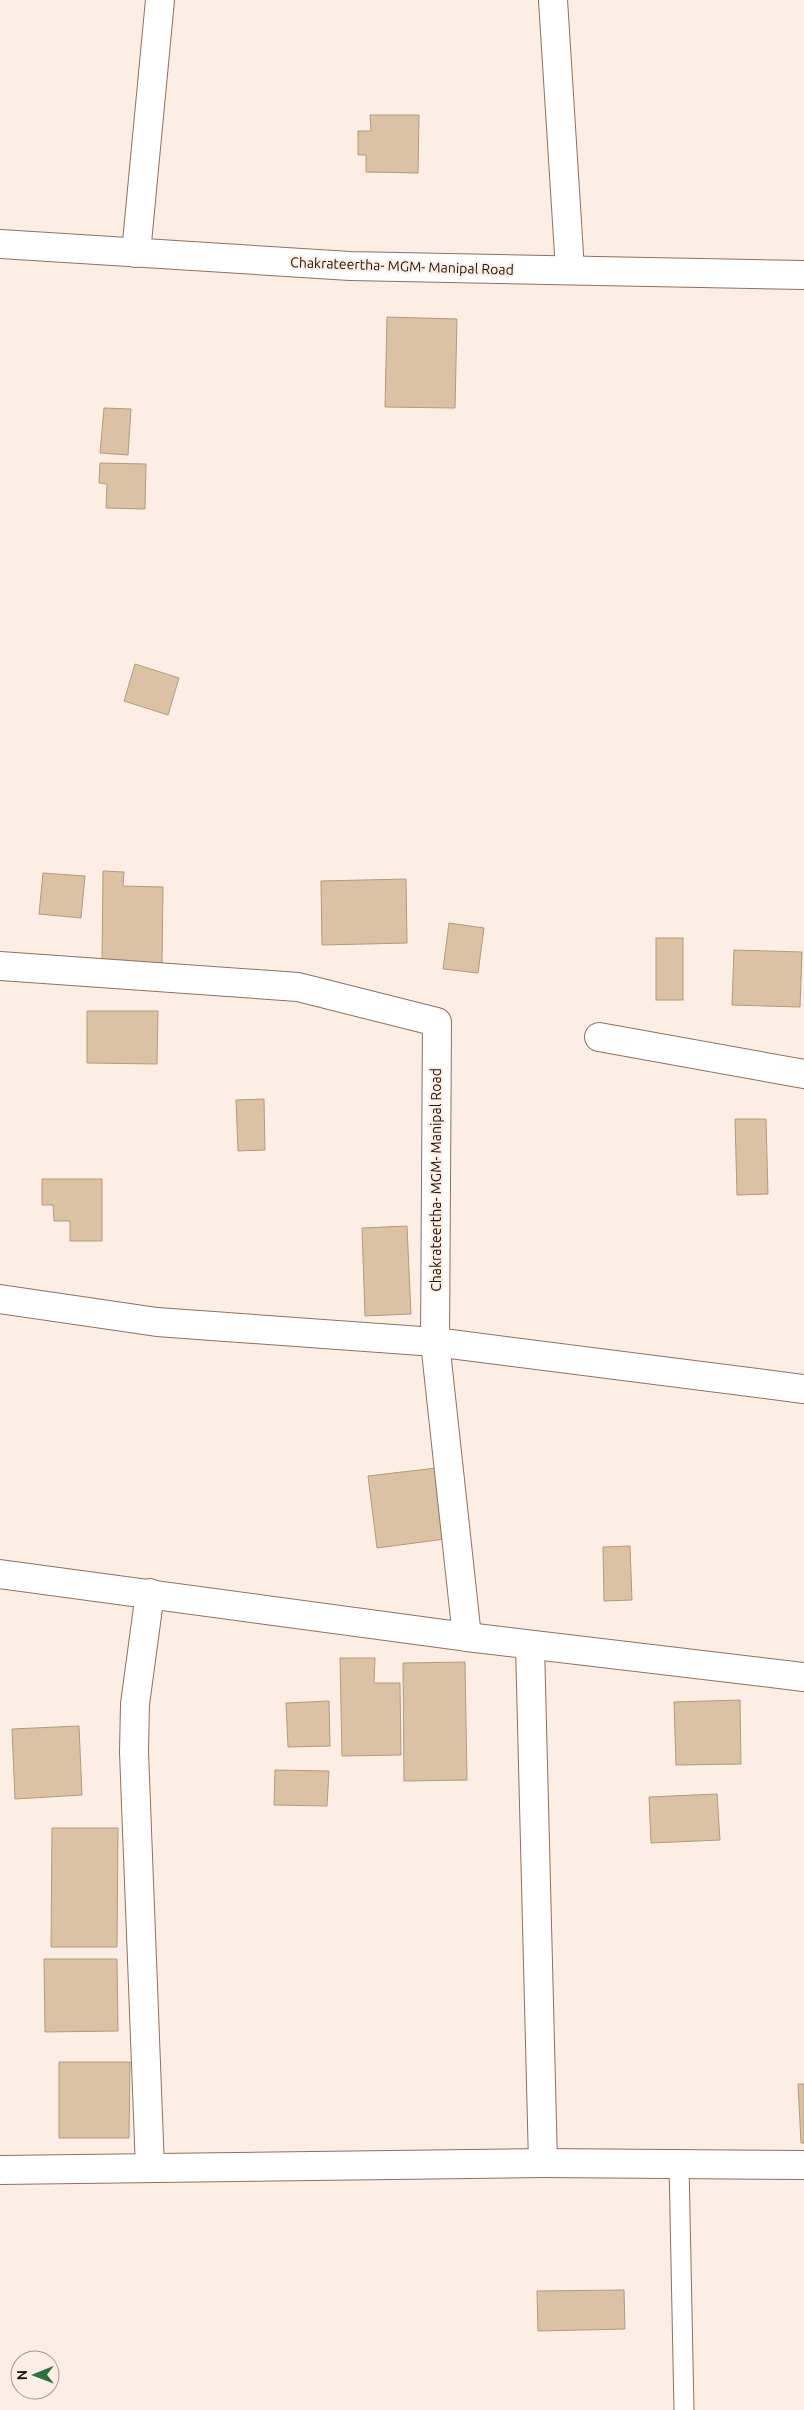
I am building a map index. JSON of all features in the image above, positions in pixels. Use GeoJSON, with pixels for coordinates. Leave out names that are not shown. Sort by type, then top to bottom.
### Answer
{"type":"FeatureCollection","features":[{"type":"Feature","properties":{"kind":"street"},"geometry":{"type":"LineString","coordinates":[[136,253],[160,0]]}},
{"type":"Feature","properties":{"kind":"street"},"geometry":{"type":"LineString","coordinates":[[553,0],[570,270]]}},
{"type":"Feature","properties":{"kind":"street","name":"Chakrateertha- MGM- Manipal Road"},"geometry":{"type":"LineString","coordinates":[[0,244],[350,266],[804,275]]}},
{"type":"Feature","properties":{"kind":"street","name":"Chakrateertha- MGM- Manipal Road"},"geometry":{"type":"LineString","coordinates":[[0,966],[298,987],[437,1022],[435,1342]]}},
{"type":"Feature","properties":{"kind":"street"},"geometry":{"type":"LineString","coordinates":[[599,1037],[804,1074]]}},
{"type":"Feature","properties":{"kind":"street"},"geometry":{"type":"LineString","coordinates":[[0,1299],[157,1322],[435,1342],[804,1389]]}},
{"type":"Feature","properties":{"kind":"street"},"geometry":{"type":"LineString","coordinates":[[435,1342],[467,1637]]}},
{"type":"Feature","properties":{"kind":"street"},"geometry":{"type":"LineString","coordinates":[[0,1574],[467,1637],[804,1677]]}},
{"type":"Feature","properties":{"kind":"street"},"geometry":{"type":"LineString","coordinates":[[150,1593],[135,1704],[134,1752],[150,2168]]}},
{"type":"Feature","properties":{"kind":"street"},"geometry":{"type":"LineString","coordinates":[[530,1645],[543,2163]]}},
{"type":"Feature","properties":{"kind":"street"},"geometry":{"type":"LineString","coordinates":[[0,2170],[543,2163],[804,2165]]}},
{"type":"Feature","properties":{"kind":"lane"},"geometry":{"type":"LineString","coordinates":[[679,2164],[684,2410]]}},
{"type":"Feature","properties":{"kind":"building"},"geometry":{"type":"Polygon","coordinates":[[[370,115],[419,115],[418,173],[366,172],[366,155],[358,155],[358,131],[371,131],[370,115]]]}},
{"type":"Feature","properties":{"kind":"building"},"geometry":{"type":"Polygon","coordinates":[[[387,317],[457,319],[455,408],[385,407],[387,317]]]}},
{"type":"Feature","properties":{"kind":"building"},"geometry":{"type":"Polygon","coordinates":[[[104,408],[131,409],[128,455],[100,453],[104,408]]]}},
{"type":"Feature","properties":{"kind":"building"},"geometry":{"type":"Polygon","coordinates":[[[100,463],[146,464],[145,509],[106,508],[107,484],[99,483],[100,463]]]}},
{"type":"Feature","properties":{"kind":"building"},"geometry":{"type":"Polygon","coordinates":[[[135,664],[179,678],[168,715],[124,701],[135,664]]]}},
{"type":"Feature","properties":{"kind":"building"},"geometry":{"type":"Polygon","coordinates":[[[103,871],[124,872],[123,886],[163,887],[162,963],[102,962],[103,871]]]}},
{"type":"Feature","properties":{"kind":"building"},"geometry":{"type":"Polygon","coordinates":[[[43,873],[85,876],[81,918],[39,914],[43,873]]]}},
{"type":"Feature","properties":{"kind":"building"},"geometry":{"type":"Polygon","coordinates":[[[406,879],[407,943],[322,945],[321,881],[406,879]]]}},
{"type":"Feature","properties":{"kind":"building"},"geometry":{"type":"Polygon","coordinates":[[[449,923],[484,928],[478,973],[443,969],[449,923]]]}},
{"type":"Feature","properties":{"kind":"building"},"geometry":{"type":"Polygon","coordinates":[[[656,938],[683,938],[683,1000],[656,1000],[656,938]]]}},
{"type":"Feature","properties":{"kind":"building"},"geometry":{"type":"Polygon","coordinates":[[[734,950],[802,952],[800,1007],[732,1005],[734,950]]]}},
{"type":"Feature","properties":{"kind":"building"},"geometry":{"type":"Polygon","coordinates":[[[87,1011],[158,1011],[157,1064],[87,1063],[87,1011]]]}},
{"type":"Feature","properties":{"kind":"building"},"geometry":{"type":"Polygon","coordinates":[[[264,1099],[265,1150],[238,1151],[236,1100],[264,1099]]]}},
{"type":"Feature","properties":{"kind":"building"},"geometry":{"type":"Polygon","coordinates":[[[735,1119],[766,1119],[768,1194],[737,1195],[735,1119]]]}},
{"type":"Feature","properties":{"kind":"building"},"geometry":{"type":"Polygon","coordinates":[[[42,1179],[102,1179],[102,1241],[70,1241],[70,1221],[54,1221],[53,1205],[42,1205],[42,1179]]]}},
{"type":"Feature","properties":{"kind":"building"},"geometry":{"type":"Polygon","coordinates":[[[407,1226],[411,1314],[365,1316],[362,1228],[407,1226]]]}},
{"type":"Feature","properties":{"kind":"building"},"geometry":{"type":"Polygon","coordinates":[[[436,1468],[445,1539],[377,1548],[368,1476],[436,1468]]]}},
{"type":"Feature","properties":{"kind":"building"},"geometry":{"type":"Polygon","coordinates":[[[630,1546],[632,1600],[604,1601],[603,1547],[630,1546]]]}},
{"type":"Feature","properties":{"kind":"building"},"geometry":{"type":"Polygon","coordinates":[[[340,1658],[375,1658],[374,1683],[400,1683],[401,1755],[342,1756],[340,1658]]]}},
{"type":"Feature","properties":{"kind":"building"},"geometry":{"type":"Polygon","coordinates":[[[465,1662],[467,1780],[404,1781],[403,1663],[465,1662]]]}},
{"type":"Feature","properties":{"kind":"building"},"geometry":{"type":"Polygon","coordinates":[[[740,1700],[741,1764],[676,1765],[674,1702],[740,1700]]]}},
{"type":"Feature","properties":{"kind":"building"},"geometry":{"type":"Polygon","coordinates":[[[329,1701],[330,1746],[288,1747],[286,1703],[329,1701]]]}},
{"type":"Feature","properties":{"kind":"building"},"geometry":{"type":"Polygon","coordinates":[[[79,1726],[82,1795],[15,1799],[12,1729],[79,1726]]]}},
{"type":"Feature","properties":{"kind":"building"},"geometry":{"type":"Polygon","coordinates":[[[275,1770],[329,1771],[327,1806],[274,1805],[275,1770]]]}},
{"type":"Feature","properties":{"kind":"building"},"geometry":{"type":"Polygon","coordinates":[[[717,1794],[720,1840],[651,1843],[649,1797],[717,1794]]]}},
{"type":"Feature","properties":{"kind":"building"},"geometry":{"type":"Polygon","coordinates":[[[52,1828],[118,1828],[117,1947],[51,1947],[52,1828]]]}},
{"type":"Feature","properties":{"kind":"building"},"geometry":{"type":"Polygon","coordinates":[[[44,1959],[117,1959],[118,2031],[45,2032],[44,1959]]]}},
{"type":"Feature","properties":{"kind":"building"},"geometry":{"type":"Polygon","coordinates":[[[59,2062],[130,2062],[129,2138],[59,2138],[59,2062]]]}},
{"type":"Feature","properties":{"kind":"building"},"geometry":{"type":"Polygon","coordinates":[[[798,2084],[804,2084],[804,2143],[801,2143],[798,2084]]]}},
{"type":"Feature","properties":{"kind":"building"},"geometry":{"type":"Polygon","coordinates":[[[624,2290],[625,2329],[538,2331],[537,2291],[624,2290]]]}}]}
